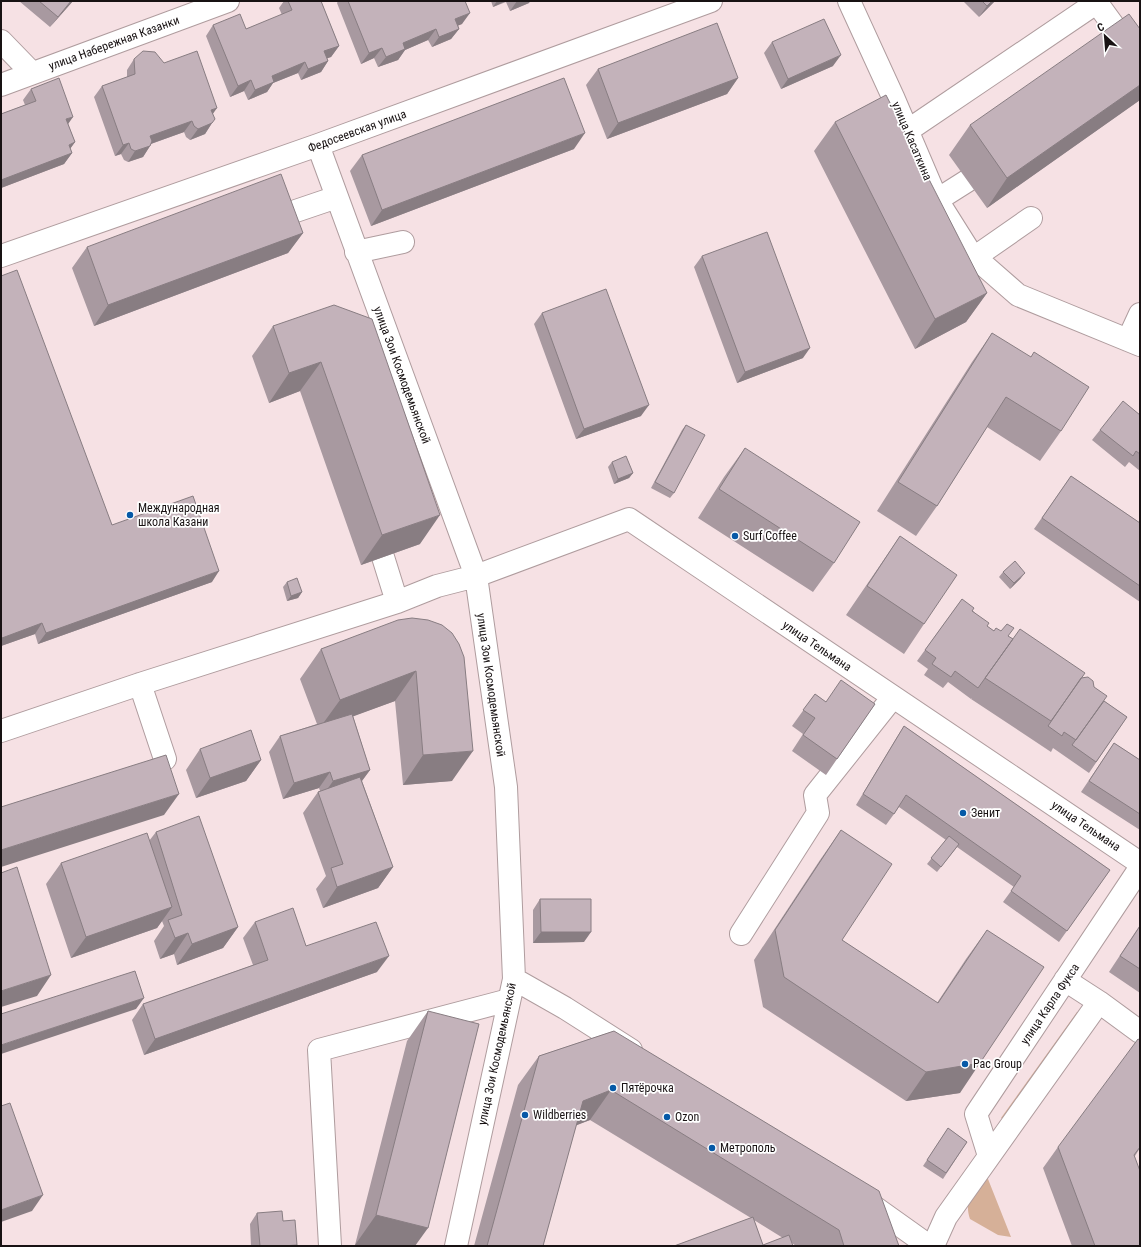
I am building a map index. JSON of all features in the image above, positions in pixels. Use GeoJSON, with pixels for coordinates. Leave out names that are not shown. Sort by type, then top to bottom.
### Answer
{"type":"FeatureCollection","features":[{"type":"Feature","properties":{"kind":"street","name":"улица Набережная Казанки"},"geometry":{"type":"LineString","coordinates":[[1,85],[228,1]]}},
{"type":"Feature","properties":{"kind":"street","name":"Федосеевская улица"},"geometry":{"type":"LineString","coordinates":[[1,256],[318,145],[711,1]]}},
{"type":"Feature","properties":{"kind":"street","name":"улица Касаткина"},"geometry":{"type":"LineString","coordinates":[[848,1],[908,131],[937,200],[975,257],[1018,295],[1134,342]]}},
{"type":"Feature","properties":{"kind":"street"},"geometry":{"type":"LineString","coordinates":[[908,131],[1098,2],[1140,62]]}},
{"type":"Feature","properties":{"kind":"street"},"geometry":{"type":"LineString","coordinates":[[1,41],[32,73]]}},
{"type":"Feature","properties":{"kind":"street","name":"улица Зои Космодемьянской"},"geometry":{"type":"LineString","coordinates":[[318,145],[356,252],[394,383],[476,576],[506,786],[514,979],[456,1246]]}},
{"type":"Feature","properties":{"kind":"street"},"geometry":{"type":"LineString","coordinates":[[937,200],[967,181]]}},
{"type":"Feature","properties":{"kind":"street"},"geometry":{"type":"LineString","coordinates":[[275,218],[337,197]]}},
{"type":"Feature","properties":{"kind":"street"},"geometry":{"type":"LineString","coordinates":[[975,257],[1031,218]]}},
{"type":"Feature","properties":{"kind":"street"},"geometry":{"type":"LineString","coordinates":[[356,252],[404,242]]}},
{"type":"Feature","properties":{"kind":"street"},"geometry":{"type":"LineString","coordinates":[[1134,342],[1140,314]]}},
{"type":"Feature","properties":{"kind":"street","name":"улица Тельмана"},"geometry":{"type":"LineString","coordinates":[[476,576],[629,519],[1140,863]]}},
{"type":"Feature","properties":{"kind":"street"},"geometry":{"type":"LineString","coordinates":[[383,557],[396,602]]}},
{"type":"Feature","properties":{"kind":"street"},"geometry":{"type":"LineString","coordinates":[[1,731],[140,684],[396,602],[437,586],[476,576]]}},
{"type":"Feature","properties":{"kind":"street"},"geometry":{"type":"LineString","coordinates":[[140,684],[165,759]]}},
{"type":"Feature","properties":{"kind":"street"},"geometry":{"type":"LineString","coordinates":[[741,934],[818,813],[816,795],[893,697]]}},
{"type":"Feature","properties":{"kind":"street","name":"улица Карла Фукса"},"geometry":{"type":"LineString","coordinates":[[988,1156],[976,1114],[1140,868]]}},
{"type":"Feature","properties":{"kind":"street"},"geometry":{"type":"LineString","coordinates":[[514,979],[565,1008],[645,1059]]}},
{"type":"Feature","properties":{"kind":"street"},"geometry":{"type":"LineString","coordinates":[[1065,980],[1099,1002],[1140,1032]]}},
{"type":"Feature","properties":{"kind":"street"},"geometry":{"type":"LineString","coordinates":[[330,1246],[319,1050],[509,1000]]}},
{"type":"Feature","properties":{"kind":"street"},"geometry":{"type":"LineString","coordinates":[[933,1246],[946,1217],[1099,1002]]}},
{"type":"Feature","properties":{"kind":"street"},"geometry":{"type":"LineString","coordinates":[[847,1189],[929,1246]]}},
{"type":"Feature","properties":{"kind":"shaded area"},"geometry":{"type":"Polygon","coordinates":[[[1077,1012],[1084,1016],[1008,1123],[1001,1118],[1077,1012]]]}},
{"type":"Feature","properties":{"kind":"shaded area"},"geometry":{"type":"Polygon","coordinates":[[[986,1174],[1011,1237],[998,1235],[970,1219],[968,1212],[969,1200],[974,1190],[986,1174]]]}},
{"type":"Feature","properties":{"kind":"building"},"geometry":{"type":"Polygon","coordinates":[[[39,1],[71,1],[58,17],[39,1]]]}},
{"type":"Feature","properties":{"kind":"building"},"geometry":{"type":"Polygon","coordinates":[[[288,1],[321,1],[339,46],[324,51],[328,61],[308,69],[305,62],[272,76],[274,82],[255,90],[251,80],[238,86],[213,25],[240,14],[246,29],[292,10],[288,1]]]}},
{"type":"Feature","properties":{"kind":"building"},"geometry":{"type":"Polygon","coordinates":[[[348,1],[465,1],[470,13],[455,19],[459,29],[439,37],[436,29],[403,43],[405,49],[386,57],[382,48],[369,53],[348,1]]]}},
{"type":"Feature","properties":{"kind":"building"},"geometry":{"type":"Polygon","coordinates":[[[982,1],[992,1],[987,6],[982,1]]]}},
{"type":"Feature","properties":{"kind":"building"},"geometry":{"type":"Polygon","coordinates":[[[1129,14],[1140,29],[1140,85],[1007,178],[970,125],[1129,14]]]}},
{"type":"Feature","properties":{"kind":"building"},"geometry":{"type":"Polygon","coordinates":[[[824,19],[841,55],[788,79],[772,42],[824,19]]]}},
{"type":"Feature","properties":{"kind":"building"},"geometry":{"type":"Polygon","coordinates":[[[717,23],[738,78],[618,123],[598,69],[717,23]]]}},
{"type":"Feature","properties":{"kind":"building"},"geometry":{"type":"Polygon","coordinates":[[[143,51],[155,52],[164,63],[197,51],[217,108],[211,110],[215,119],[212,123],[198,129],[194,126],[192,121],[150,136],[152,141],[150,146],[135,151],[131,149],[129,143],[123,145],[102,86],[135,74],[134,59],[143,51]]]}},
{"type":"Feature","properties":{"kind":"building"},"geometry":{"type":"Polygon","coordinates":[[[59,78],[73,117],[66,119],[75,142],[69,145],[72,153],[1,180],[1,114],[36,101],[31,89],[59,78]]]}},
{"type":"Feature","properties":{"kind":"building"},"geometry":{"type":"Polygon","coordinates":[[[564,78],[585,133],[382,210],[362,155],[564,78]]]}},
{"type":"Feature","properties":{"kind":"building"},"geometry":{"type":"Polygon","coordinates":[[[886,95],[987,293],[935,319],[835,122],[886,95]]]}},
{"type":"Feature","properties":{"kind":"building"},"geometry":{"type":"Polygon","coordinates":[[[281,174],[303,233],[108,305],[87,247],[281,174]]]}},
{"type":"Feature","properties":{"kind":"building"},"geometry":{"type":"Polygon","coordinates":[[[767,232],[810,348],[745,372],[702,256],[767,232]]]}},
{"type":"Feature","properties":{"kind":"building"},"geometry":{"type":"Polygon","coordinates":[[[17,270],[112,525],[193,496],[219,571],[46,633],[42,623],[2,638],[1,276],[17,270]]]}},
{"type":"Feature","properties":{"kind":"building"},"geometry":{"type":"Polygon","coordinates":[[[606,289],[649,405],[584,429],[542,313],[606,289]]]}},
{"type":"Feature","properties":{"kind":"building"},"geometry":{"type":"Polygon","coordinates":[[[334,305],[372,319],[440,515],[382,535],[321,362],[289,373],[273,326],[334,305]]]}},
{"type":"Feature","properties":{"kind":"building"},"geometry":{"type":"Polygon","coordinates":[[[992,333],[1031,357],[1034,352],[1089,387],[1061,431],[1006,397],[937,506],[898,482],[992,333]]]}},
{"type":"Feature","properties":{"kind":"building"},"geometry":{"type":"Polygon","coordinates":[[[1123,401],[1140,415],[1140,454],[1136,451],[1133,456],[1100,430],[1123,401]]]}},
{"type":"Feature","properties":{"kind":"building"},"geometry":{"type":"Polygon","coordinates":[[[686,425],[705,435],[674,493],[655,482],[686,425]]]}},
{"type":"Feature","properties":{"kind":"building"},"geometry":{"type":"Polygon","coordinates":[[[745,448],[860,522],[834,563],[719,489],[745,448]]]}},
{"type":"Feature","properties":{"kind":"building"},"geometry":{"type":"Polygon","coordinates":[[[626,456],[633,473],[618,479],[612,462],[626,456]]]}},
{"type":"Feature","properties":{"kind":"building"},"geometry":{"type":"Polygon","coordinates":[[[1071,476],[1140,523],[1140,586],[1042,518],[1071,476]]]}},
{"type":"Feature","properties":{"kind":"building"},"geometry":{"type":"Polygon","coordinates":[[[900,536],[957,575],[924,624],[867,586],[900,536]]]}},
{"type":"Feature","properties":{"kind":"building"},"geometry":{"type":"Polygon","coordinates":[[[1015,561],[1025,573],[1014,583],[1003,572],[1015,561]]]}},
{"type":"Feature","properties":{"kind":"building"},"geometry":{"type":"Polygon","coordinates":[[[297,578],[302,592],[291,596],[287,582],[297,578]]]}},
{"type":"Feature","properties":{"kind":"building"},"geometry":{"type":"Polygon","coordinates":[[[962,599],[974,608],[972,611],[989,623],[987,626],[994,631],[996,628],[1001,631],[1007,624],[1014,628],[1008,636],[1013,639],[978,688],[955,671],[951,677],[932,664],[936,658],[925,650],[962,599]]]}},
{"type":"Feature","properties":{"kind":"building"},"geometry":{"type":"Polygon","coordinates":[[[412,618],[428,620],[442,625],[452,633],[459,644],[464,657],[473,751],[423,755],[416,671],[340,700],[321,649],[398,620],[412,618]]]}},
{"type":"Feature","properties":{"kind":"building"},"geometry":{"type":"Polygon","coordinates":[[[1020,629],[1085,673],[1051,721],[985,678],[1020,629]]]}},
{"type":"Feature","properties":{"kind":"building"},"geometry":{"type":"Polygon","coordinates":[[[1088,677],[1093,681],[1094,687],[1107,696],[1076,740],[1064,732],[1062,736],[1048,726],[1081,678],[1088,677]]]}},
{"type":"Feature","properties":{"kind":"building"},"geometry":{"type":"Polygon","coordinates":[[[841,680],[875,704],[837,759],[803,735],[815,718],[803,710],[815,694],[826,702],[841,680]]]}},
{"type":"Feature","properties":{"kind":"building"},"geometry":{"type":"Polygon","coordinates":[[[1104,701],[1127,717],[1096,762],[1072,745],[1104,701]]]}},
{"type":"Feature","properties":{"kind":"building"},"geometry":{"type":"Polygon","coordinates":[[[352,714],[370,770],[333,781],[330,772],[294,783],[280,736],[352,714]]]}},
{"type":"Feature","properties":{"kind":"building"},"geometry":{"type":"Polygon","coordinates":[[[904,726],[1110,870],[1067,931],[1011,891],[1021,876],[906,795],[894,814],[863,794],[904,726]]]}},
{"type":"Feature","properties":{"kind":"building"},"geometry":{"type":"Polygon","coordinates":[[[251,730],[261,760],[210,778],[200,749],[251,730]]]}},
{"type":"Feature","properties":{"kind":"building"},"geometry":{"type":"Polygon","coordinates":[[[1114,743],[1140,760],[1140,814],[1089,781],[1114,743]]]}},
{"type":"Feature","properties":{"kind":"building"},"geometry":{"type":"Polygon","coordinates":[[[166,755],[179,794],[1,850],[1,807],[166,755]]]}},
{"type":"Feature","properties":{"kind":"building"},"geometry":{"type":"Polygon","coordinates":[[[360,777],[393,867],[337,887],[331,868],[343,864],[318,792],[360,777]]]}},
{"type":"Feature","properties":{"kind":"building"},"geometry":{"type":"Polygon","coordinates":[[[199,816],[238,927],[192,944],[188,933],[175,938],[168,920],[182,915],[156,832],[199,816]]]}},
{"type":"Feature","properties":{"kind":"building"},"geometry":{"type":"Polygon","coordinates":[[[841,830],[892,864],[842,940],[938,1003],[987,930],[1044,967],[980,1063],[926,1072],[784,977],[775,930],[841,830]]]}},
{"type":"Feature","properties":{"kind":"building"},"geometry":{"type":"Polygon","coordinates":[[[147,833],[172,907],[86,937],[61,863],[147,833]]]}},
{"type":"Feature","properties":{"kind":"building"},"geometry":{"type":"Polygon","coordinates":[[[949,836],[959,844],[941,867],[931,858],[949,836]]]}},
{"type":"Feature","properties":{"kind":"building"},"geometry":{"type":"Polygon","coordinates":[[[17,867],[51,975],[1,991],[1,873],[17,867]]]}},
{"type":"Feature","properties":{"kind":"building"},"geometry":{"type":"Polygon","coordinates":[[[540,899],[591,899],[591,932],[541,932],[540,899]]]}},
{"type":"Feature","properties":{"kind":"building"},"geometry":{"type":"Polygon","coordinates":[[[293,908],[306,946],[376,922],[389,956],[155,1039],[143,1004],[268,960],[255,922],[293,908]]]}},
{"type":"Feature","properties":{"kind":"building"},"geometry":{"type":"Polygon","coordinates":[[[1140,926],[1140,969],[1120,956],[1140,926]]]}},
{"type":"Feature","properties":{"kind":"building"},"geometry":{"type":"Polygon","coordinates":[[[135,971],[144,998],[1,1045],[1,1014],[135,971]]]}},
{"type":"Feature","properties":{"kind":"building"},"geometry":{"type":"Polygon","coordinates":[[[428,1011],[479,1024],[428,1228],[376,1215],[428,1011]]]}},
{"type":"Feature","properties":{"kind":"building"},"geometry":{"type":"Polygon","coordinates":[[[614,1031],[879,1191],[899,1246],[844,1246],[839,1230],[611,1090],[583,1101],[543,1246],[487,1246],[539,1056],[614,1031]]]}},
{"type":"Feature","properties":{"kind":"building"},"geometry":{"type":"Polygon","coordinates":[[[1138,1039],[1140,1040],[1140,1147],[1134,1155],[1140,1171],[1140,1246],[1095,1246],[1058,1147],[1138,1039]]]}},
{"type":"Feature","properties":{"kind":"building"},"geometry":{"type":"Polygon","coordinates":[[[10,1103],[43,1195],[1,1210],[1,1106],[10,1103]]]}},
{"type":"Feature","properties":{"kind":"building"},"geometry":{"type":"Polygon","coordinates":[[[948,1128],[967,1142],[946,1173],[927,1160],[948,1128]]]}},
{"type":"Feature","properties":{"kind":"building"},"geometry":{"type":"Polygon","coordinates":[[[282,1211],[283,1221],[295,1220],[297,1245],[260,1246],[257,1213],[282,1211]]]}},
{"type":"Feature","properties":{"kind":"building"},"geometry":{"type":"Polygon","coordinates":[[[753,1217],[763,1245],[789,1235],[793,1246],[674,1246],[753,1217]]]}},
{"type":"Feature","properties":{"kind":"place","name":"Международная школа Казани"},"geometry":{"type":"Point","coordinates":[130,515]}},
{"type":"Feature","properties":{"kind":"place","name":"Surf Coffee"},"geometry":{"type":"Point","coordinates":[735,536]}},
{"type":"Feature","properties":{"kind":"place","name":"Зенит"},"geometry":{"type":"Point","coordinates":[963,813]}},
{"type":"Feature","properties":{"kind":"place","name":"Pac Group"},"geometry":{"type":"Point","coordinates":[965,1064]}},
{"type":"Feature","properties":{"kind":"place","name":"Пятёрочка"},"geometry":{"type":"Point","coordinates":[613,1088]}},
{"type":"Feature","properties":{"kind":"place","name":"Wildberries"},"geometry":{"type":"Point","coordinates":[525,1115]}},
{"type":"Feature","properties":{"kind":"place","name":"Ozon"},"geometry":{"type":"Point","coordinates":[667,1117]}},
{"type":"Feature","properties":{"kind":"place","name":"Метрополь"},"geometry":{"type":"Point","coordinates":[712,1148]}}]}
